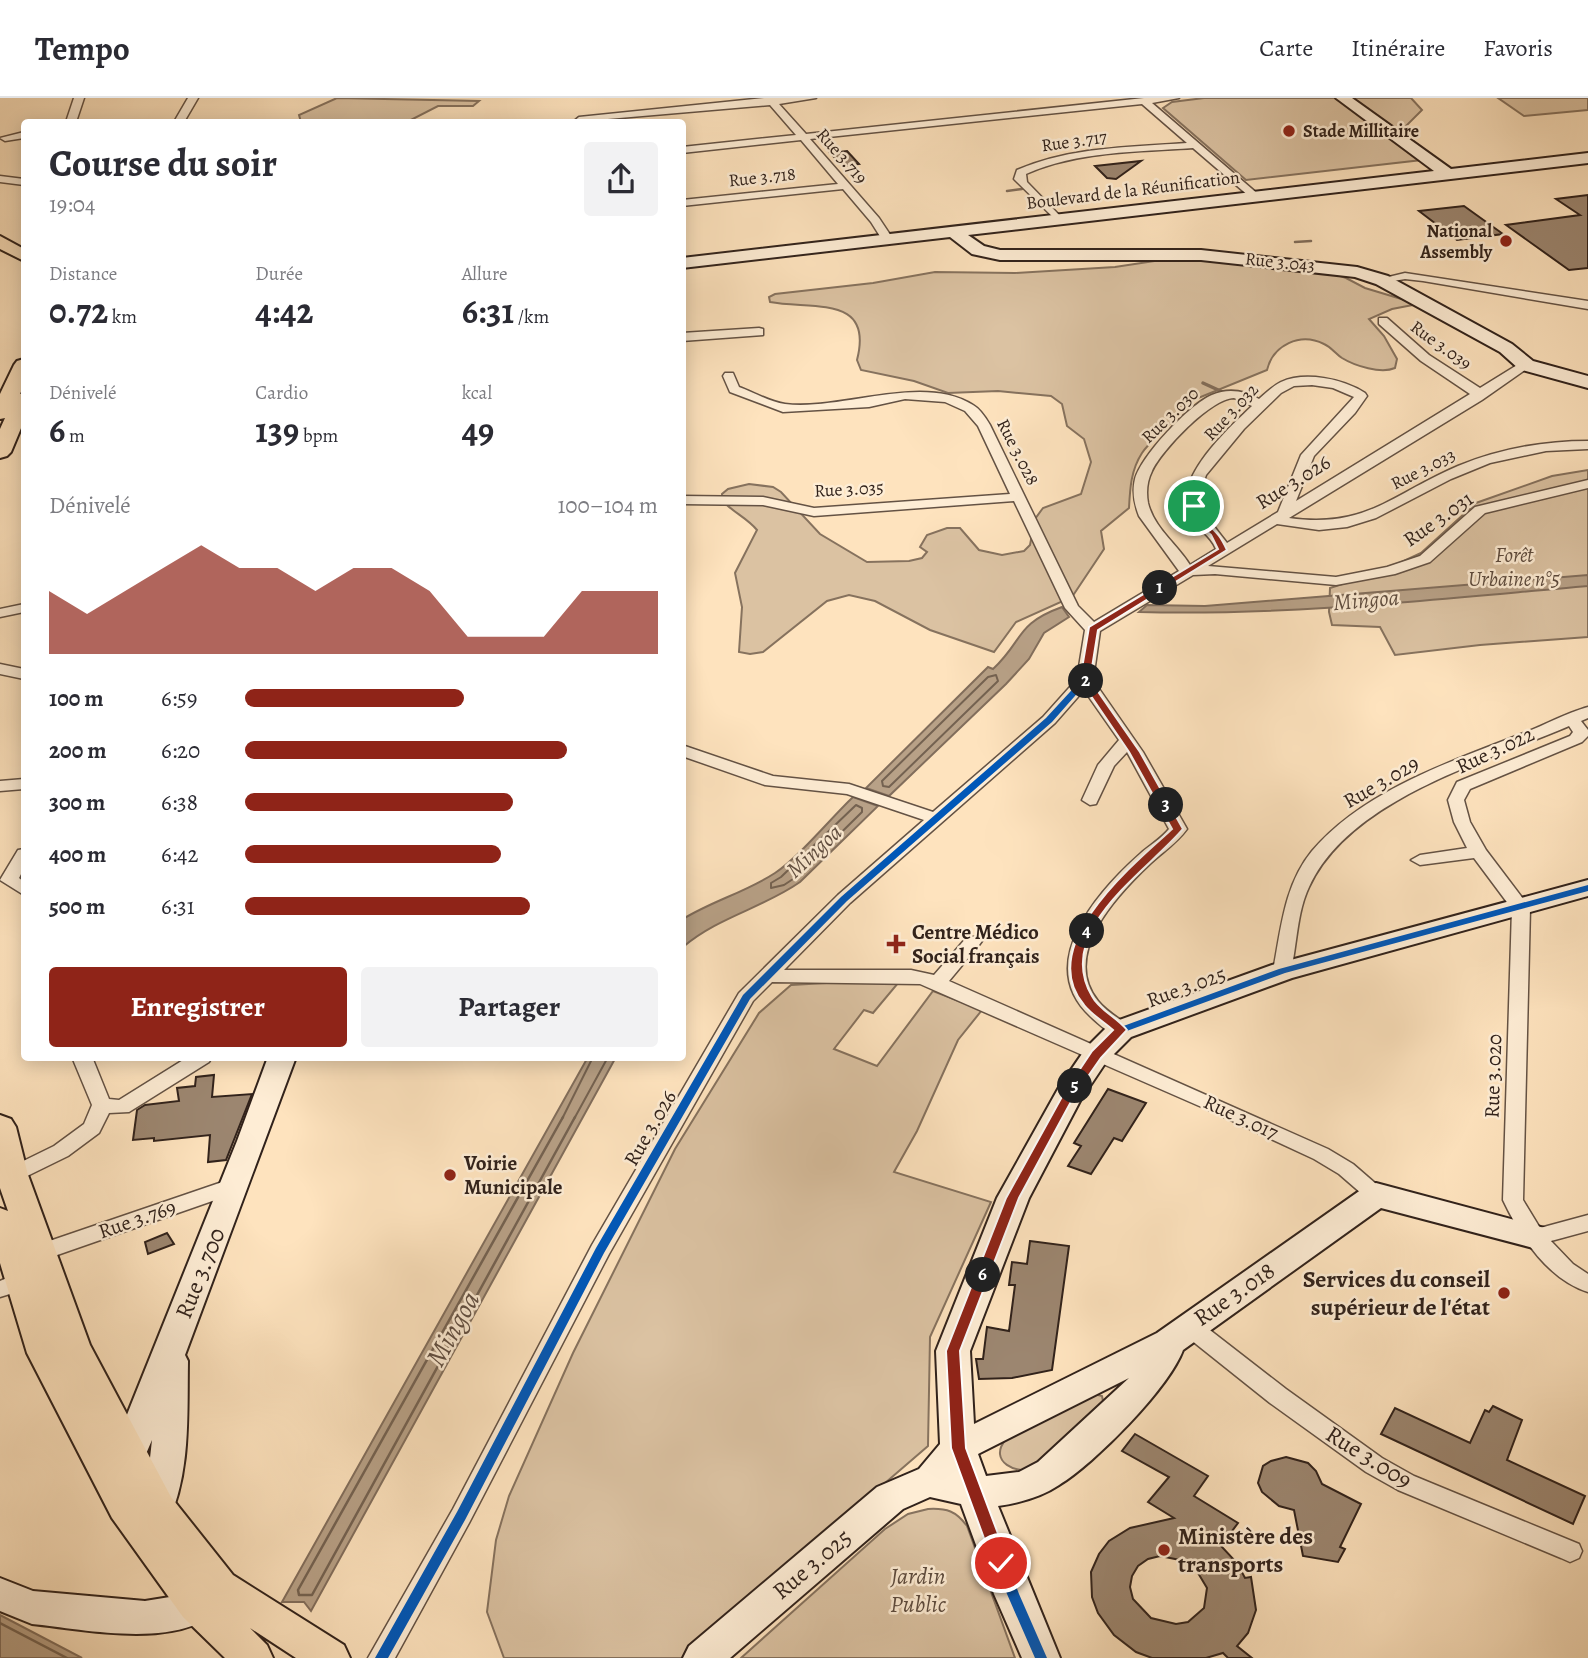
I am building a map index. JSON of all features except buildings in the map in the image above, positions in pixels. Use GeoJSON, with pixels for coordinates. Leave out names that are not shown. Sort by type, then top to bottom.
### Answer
{"type":"FeatureCollection","features":[{"type":"Feature","properties":{"kind":"main road"},"geometry":{"type":"LineString","coordinates":[[1,245],[21,255]]}},
{"type":"Feature","properties":{"kind":"main road"},"geometry":{"type":"LineString","coordinates":[[1,245],[21,265]]}},
{"type":"Feature","properties":{"kind":"main road"},"geometry":{"type":"LineString","coordinates":[[0,416],[21,371]]}},
{"type":"Feature","properties":{"kind":"main road"},"geometry":{"type":"LineString","coordinates":[[0,452],[21,406]]}},
{"type":"Feature","properties":{"kind":"main road","name":"Rue 3.700"},"geometry":{"type":"LineString","coordinates":[[171,1344],[281,1061]]}},
{"type":"Feature","properties":{"kind":"main road"},"geometry":{"type":"LineString","coordinates":[[0,1127],[12,1175],[21,1274]]}},
{"type":"Feature","properties":{"kind":"main road"},"geometry":{"type":"LineString","coordinates":[[0,1222],[21,1274],[73,1346],[122,1471],[150,1521],[217,1603],[253,1658]]}},
{"type":"Feature","properties":{"kind":"main road","name":"Rue 3.025"},"geometry":{"type":"LineString","coordinates":[[702,1658],[890,1498],[930,1482]]}},
{"type":"Feature","properties":{"kind":"main road"},"geometry":{"type":"LineString","coordinates":[[217,1603],[330,1658]]}},
{"type":"Feature","properties":{"kind":"street"},"geometry":{"type":"LineString","coordinates":[[72,119],[79,98]]}},
{"type":"Feature","properties":{"kind":"street"},"geometry":{"type":"LineString","coordinates":[[181,119],[193,98]]}},
{"type":"Feature","properties":{"kind":"street"},"geometry":{"type":"LineString","coordinates":[[597,119],[811,98]]}},
{"type":"Feature","properties":{"kind":"street"},"geometry":{"type":"LineString","coordinates":[[686,150],[1174,98]]}},
{"type":"Feature","properties":{"kind":"street"},"geometry":{"type":"LineString","coordinates":[[1343,98],[1448,174]]}},
{"type":"Feature","properties":{"kind":"street","name":"Rue 3.719"},"geometry":{"type":"LineString","coordinates":[[771,100],[875,220],[887,239]]}},
{"type":"Feature","properties":{"kind":"street"},"geometry":{"type":"LineString","coordinates":[[1144,101],[1254,195]]}},
{"type":"Feature","properties":{"kind":"street"},"geometry":{"type":"LineString","coordinates":[[5,138],[21,135]]}},
{"type":"Feature","properties":{"kind":"street","name":"Rue 3.717"},"geometry":{"type":"LineString","coordinates":[[1057,218],[1040,199],[1025,188],[1019,178],[1021,172],[1034,165],[1063,158],[1195,145]]}},
{"type":"Feature","properties":{"kind":"street","name":"Boulevard de la Réunification"},"geometry":{"type":"LineString","coordinates":[[686,263],[1588,158]]}},
{"type":"Feature","properties":{"kind":"street"},"geometry":{"type":"LineString","coordinates":[[0,179],[21,182]]}},
{"type":"Feature","properties":{"kind":"street","name":"Rue 3.718"},"geometry":{"type":"LineString","coordinates":[[686,203],[845,186]]}},
{"type":"Feature","properties":{"kind":"street","name":"Rue 3.043"},"geometry":{"type":"LineString","coordinates":[[951,230],[978,250],[1000,255],[1201,255],[1341,269],[1382,280],[1506,348],[1525,365],[1588,382]]}},
{"type":"Feature","properties":{"kind":"street"},"geometry":{"type":"LineString","coordinates":[[1382,280],[1393,276],[1423,278],[1588,305]]}},
{"type":"Feature","properties":{"kind":"street","name":"Rue 3.039"},"geometry":{"type":"LineString","coordinates":[[1383,321],[1425,358],[1474,389],[1478,397]]}},
{"type":"Feature","properties":{"kind":"street"},"geometry":{"type":"LineString","coordinates":[[686,337],[758,332]]}},
{"type":"Feature","properties":{"kind":"street","name":"Rue 3.026"},"geometry":{"type":"LineString","coordinates":[[1093,629],[1478,397],[1525,365]]}},
{"type":"Feature","properties":{"kind":"street","name":"Rue 3.028"},"geometry":{"type":"LineString","coordinates":[[729,376],[734,389],[783,408],[869,403],[905,395],[947,398],[970,408],[984,425],[1072,607],[1093,629]]}},
{"type":"Feature","properties":{"kind":"street","name":"Rue 3.032"},"geometry":{"type":"LineString","coordinates":[[1223,550],[1215,534],[1200,522],[1195,513],[1195,487],[1201,470],[1258,404],[1282,385],[1293,382],[1344,386],[1361,396],[1355,406],[1312,449],[1300,467],[1280,517]]}},
{"type":"Feature","properties":{"kind":"street","name":"Rue 3.030"},"geometry":{"type":"LineString","coordinates":[[1186,572],[1177,554],[1164,542],[1141,507],[1142,477],[1157,453],[1209,401],[1226,395],[1242,395],[1258,404]]}},
{"type":"Feature","properties":{"kind":"street","name":"Rue 3.033"},"geometry":{"type":"LineString","coordinates":[[1280,517],[1326,525],[1360,519],[1392,506],[1461,470],[1503,455],[1541,447],[1588,445]]}},
{"type":"Feature","properties":{"kind":"street","name":"Rue 3.031"},"geometry":{"type":"LineString","coordinates":[[1186,572],[1215,570],[1336,581],[1390,571],[1424,559],[1480,510],[1588,484]]}},
{"type":"Feature","properties":{"kind":"street","name":"Rue 3.035"},"geometry":{"type":"LineString","coordinates":[[686,500],[763,501],[814,512],[1019,497]]}},
{"type":"Feature","properties":{"kind":"street"},"geometry":{"type":"LineString","coordinates":[[0,613],[21,609]]}},
{"type":"Feature","properties":{"kind":"street"},"geometry":{"type":"LineString","coordinates":[[1093,629],[1085,680],[1127,741],[1178,829],[1119,884],[1091,922],[1078,951],[1078,982],[1088,1002],[1121,1030]]}},
{"type":"Feature","properties":{"kind":"street"},"geometry":{"type":"LineString","coordinates":[[0,669],[21,673]]}},
{"type":"Feature","properties":{"kind":"street","name":"Rue 3.026"},"geometry":{"type":"LineString","coordinates":[[381,1658],[461,1516],[600,1251],[746,997],[844,899],[1049,720],[1085,680]]}},
{"type":"Feature","properties":{"kind":"street","name":"Rue 3.022"},"geometry":{"type":"LineString","coordinates":[[1521,908],[1478,852],[1462,822],[1455,800],[1457,793],[1474,781],[1577,738],[1582,733],[1580,715]]}},
{"type":"Feature","properties":{"kind":"street","name":"Rue 3.029"},"geometry":{"type":"LineString","coordinates":[[1282,971],[1300,886],[1321,850],[1332,839],[1386,801],[1431,778],[1580,715]]}},
{"type":"Feature","properties":{"kind":"street"},"geometry":{"type":"LineString","coordinates":[[1090,800],[1106,765],[1127,741]]}},
{"type":"Feature","properties":{"kind":"street"},"geometry":{"type":"LineString","coordinates":[[686,751],[771,781],[849,789],[937,819]]}},
{"type":"Feature","properties":{"kind":"street"},"geometry":{"type":"LineString","coordinates":[[0,786],[21,784]]}},
{"type":"Feature","properties":{"kind":"street"},"geometry":{"type":"LineString","coordinates":[[1420,860],[1478,852]]}},
{"type":"Feature","properties":{"kind":"street"},"geometry":{"type":"LineString","coordinates":[[21,859],[9,880],[21,887]]}},
{"type":"Feature","properties":{"kind":"street","name":"Rue 3.025"},"geometry":{"type":"LineString","coordinates":[[930,1482],[958,1448],[953,1351],[1013,1198],[1063,1105],[1096,1055],[1121,1030],[1282,971],[1588,888]]}},
{"type":"Feature","properties":{"kind":"street","name":"Rue 3.020"},"geometry":{"type":"LineString","coordinates":[[1521,908],[1513,1200],[1520,1217],[1537,1237]]}},
{"type":"Feature","properties":{"kind":"street"},"geometry":{"type":"LineString","coordinates":[[937,983],[973,942]]}},
{"type":"Feature","properties":{"kind":"street","name":"Rue 3.017"},"geometry":{"type":"LineString","coordinates":[[765,976],[911,976],[937,983],[1321,1154],[1346,1169],[1376,1195]]}},
{"type":"Feature","properties":{"kind":"street"},"geometry":{"type":"LineString","coordinates":[[12,1175],[61,1151],[92,1128],[102,1105],[84,1061]]}},
{"type":"Feature","properties":{"kind":"street"},"geometry":{"type":"LineString","coordinates":[[102,1105],[122,1107],[196,1061]]}},
{"type":"Feature","properties":{"kind":"street","name":"Rue 3.769"},"geometry":{"type":"LineString","coordinates":[[21,1274],[234,1186]]}},
{"type":"Feature","properties":{"kind":"street"},"geometry":{"type":"LineString","coordinates":[[1376,1195],[1537,1237],[1588,1223]]}},
{"type":"Feature","properties":{"kind":"street","name":"Rue 3.018"},"geometry":{"type":"LineString","coordinates":[[976,1492],[1002,1492],[1020,1488],[1035,1483],[1050,1473],[1151,1377],[1179,1334],[1376,1195]]}},
{"type":"Feature","properties":{"kind":"street"},"geometry":{"type":"LineString","coordinates":[[1537,1237],[1556,1262],[1577,1279],[1588,1284]]}},
{"type":"Feature","properties":{"kind":"street"},"geometry":{"type":"LineString","coordinates":[[1041,1658],[1009,1584],[958,1448],[1179,1334]]}},
{"type":"Feature","properties":{"kind":"street","name":"Rue 3.009"},"geometry":{"type":"LineString","coordinates":[[1179,1334],[1278,1396],[1374,1465],[1406,1483],[1570,1551]]}},
{"type":"Feature","properties":{"kind":"street"},"geometry":{"type":"LineString","coordinates":[[150,1521],[167,1466],[171,1344]]}},
{"type":"Feature","properties":{"kind":"street","name":"Rue 3.700"},"geometry":{"type":"LineString","coordinates":[[122,1471],[171,1344]]}},
{"type":"Feature","properties":{"kind":"street"},"geometry":{"type":"LineString","coordinates":[[930,1482],[976,1492]]}},
{"type":"Feature","properties":{"kind":"street"},"geometry":{"type":"LineString","coordinates":[[0,1594],[32,1607],[122,1617],[168,1616],[217,1603]]}},
{"type":"Feature","properties":{"kind":"green space"},"geometry":{"type":"Polygon","coordinates":[[[337,98],[479,101],[473,106],[438,106],[413,119],[300,119],[299,115],[337,98]]]}},
{"type":"Feature","properties":{"kind":"green space"},"geometry":{"type":"Polygon","coordinates":[[[1204,98],[1336,98],[1422,160],[1246,180],[1163,108],[1172,102],[1204,98]]]}},
{"type":"Feature","properties":{"kind":"green space"},"geometry":{"type":"Polygon","coordinates":[[[1352,98],[1411,98],[1422,110],[1400,132],[1352,98]]]}},
{"type":"Feature","properties":{"kind":"green space"},"geometry":{"type":"Polygon","coordinates":[[[1498,98],[1588,98],[1588,110],[1524,116],[1498,98]]]}},
{"type":"Feature","properties":{"kind":"green space"},"geometry":{"type":"Polygon","coordinates":[[[1161,260],[1211,260],[1329,272],[1365,288],[1418,304],[1392,309],[1369,319],[1384,336],[1397,359],[1395,368],[1376,370],[1354,364],[1324,344],[1306,339],[1297,340],[1275,354],[1267,370],[1181,405],[1178,413],[1138,459],[1132,479],[1129,508],[1101,531],[1104,549],[1072,597],[1016,622],[994,652],[930,630],[875,601],[849,595],[827,601],[763,652],[739,652],[742,607],[735,573],[757,530],[722,500],[722,494],[728,489],[749,484],[773,487],[781,492],[820,534],[867,562],[922,558],[927,552],[920,547],[927,535],[947,528],[960,528],[979,550],[1002,555],[1024,551],[1030,545],[1035,519],[1043,508],[1081,494],[1091,462],[1084,439],[1067,426],[1062,404],[1051,396],[998,391],[948,393],[914,381],[861,370],[857,360],[860,339],[856,324],[848,315],[820,306],[770,302],[769,297],[935,272],[1015,273],[1115,267],[1161,260]]]}},
{"type":"Feature","properties":{"kind":"green space","name":"Forêt Urbaine n°5"},"geometry":{"type":"Polygon","coordinates":[[[1588,470],[1588,637],[1395,655],[1380,627],[1332,625],[1329,612],[1330,588],[1380,572],[1421,553],[1476,503],[1552,476],[1588,470]]]}},
{"type":"Feature","properties":{"kind":"green space"},"geometry":{"type":"Polygon","coordinates":[[[897,979],[899,982],[873,1013],[864,1010],[834,1049],[877,1066],[933,991],[982,1010],[958,1040],[917,1131],[894,1172],[991,1202],[930,1337],[928,1446],[682,1658],[504,1658],[487,1612],[496,1540],[509,1496],[573,1353],[675,1149],[759,1013],[791,985],[897,979]]]}},
{"type":"Feature","properties":{"kind":"green space"},"geometry":{"type":"Polygon","coordinates":[[[1094,1394],[1102,1396],[1103,1401],[1037,1469],[1013,1468],[1002,1460],[1001,1447],[1006,1439],[1094,1394]]]}},
{"type":"Feature","properties":{"kind":"green space","name":"Jardin Public"},"geometry":{"type":"Polygon","coordinates":[[[928,1509],[951,1512],[967,1526],[1015,1658],[741,1658],[885,1529],[908,1514],[928,1509]]]}},
{"type":"Feature","properties":{"kind":"water","name":"Mingoa"},"geometry":{"type":"Polygon","coordinates":[[[1588,575],[1588,586],[1420,601],[1307,609],[1139,612],[1147,605],[1205,606],[1588,575]]]}},
{"type":"Feature","properties":{"kind":"water"},"geometry":{"type":"Polygon","coordinates":[[[1062,607],[1069,617],[1044,633],[1029,659],[1006,684],[889,796],[866,788],[988,667],[993,669],[1003,659],[1028,626],[1062,607]]]}},
{"type":"Feature","properties":{"kind":"water","name":"Mingoa"},"geometry":{"type":"Polygon","coordinates":[[[853,797],[878,806],[800,882],[711,928],[686,945],[686,917],[775,873],[853,797]]]}},
{"type":"Feature","properties":{"kind":"water","name":"Mingoa"},"geometry":{"type":"Polygon","coordinates":[[[586,1061],[614,1061],[311,1611],[304,1602],[282,1602],[586,1061]]]}},
{"type":"Feature","properties":{"kind":"water"},"geometry":{"type":"Polygon","coordinates":[[[0,1615],[82,1658],[0,1658],[0,1615]]]}},
{"type":"Feature","properties":{"kind":"waterway"},"geometry":{"type":"LineString","coordinates":[[1007,191],[1022,189]]}},
{"type":"Feature","properties":{"kind":"waterway"},"geometry":{"type":"LineString","coordinates":[[1295,242],[1311,241]]}},
{"type":"Feature","properties":{"kind":"waterway"},"geometry":{"type":"LineString","coordinates":[[1203,383],[1227,394]]}},
{"type":"Feature","properties":{"kind":"cycle path"},"geometry":{"type":"LineString","coordinates":[[381,1658],[461,1516],[600,1251],[746,997],[844,899],[1049,720],[1085,680],[1093,629]]}},
{"type":"Feature","properties":{"kind":"cycle path"},"geometry":{"type":"LineString","coordinates":[[1041,1658],[1013,1594],[958,1448],[953,1351],[1013,1198],[1068,1096],[1096,1055],[1121,1030],[1282,971],[1588,888]]}},
{"type":"Feature","properties":{"kind":"place","name":"Stade Millitaire"},"geometry":{"type":"Point","coordinates":[1289,131]}},
{"type":"Feature","properties":{"kind":"place","name":"National Assembly"},"geometry":{"type":"Point","coordinates":[1506,241]}},
{"type":"Feature","properties":{"kind":"place","name":"Centre Médico Social français"},"geometry":{"type":"Point","coordinates":[896,944]}},
{"type":"Feature","properties":{"kind":"place","name":"Voirie Municipale"},"geometry":{"type":"Point","coordinates":[450,1175]}},
{"type":"Feature","properties":{"kind":"place","name":"Services du conseil supérieur de l'état"},"geometry":{"type":"Point","coordinates":[1504,1293]}},
{"type":"Feature","properties":{"kind":"place","name":"Ministère des transports"},"geometry":{"type":"Point","coordinates":[1164,1550]}},
{"type":"Feature","properties":{"kind":"route"},"geometry":{"type":"LineString","coordinates":[[1001,1563],[958,1448],[953,1351],[1013,1198],[1047,1133],[1096,1055],[1121,1030],[1088,1002],[1078,982],[1078,951],[1091,922],[1119,884],[1155,849],[1175,835],[1178,829],[1135,752],[1085,680],[1093,629],[1223,550],[1215,534],[1200,522],[1194,506]]}}]}
